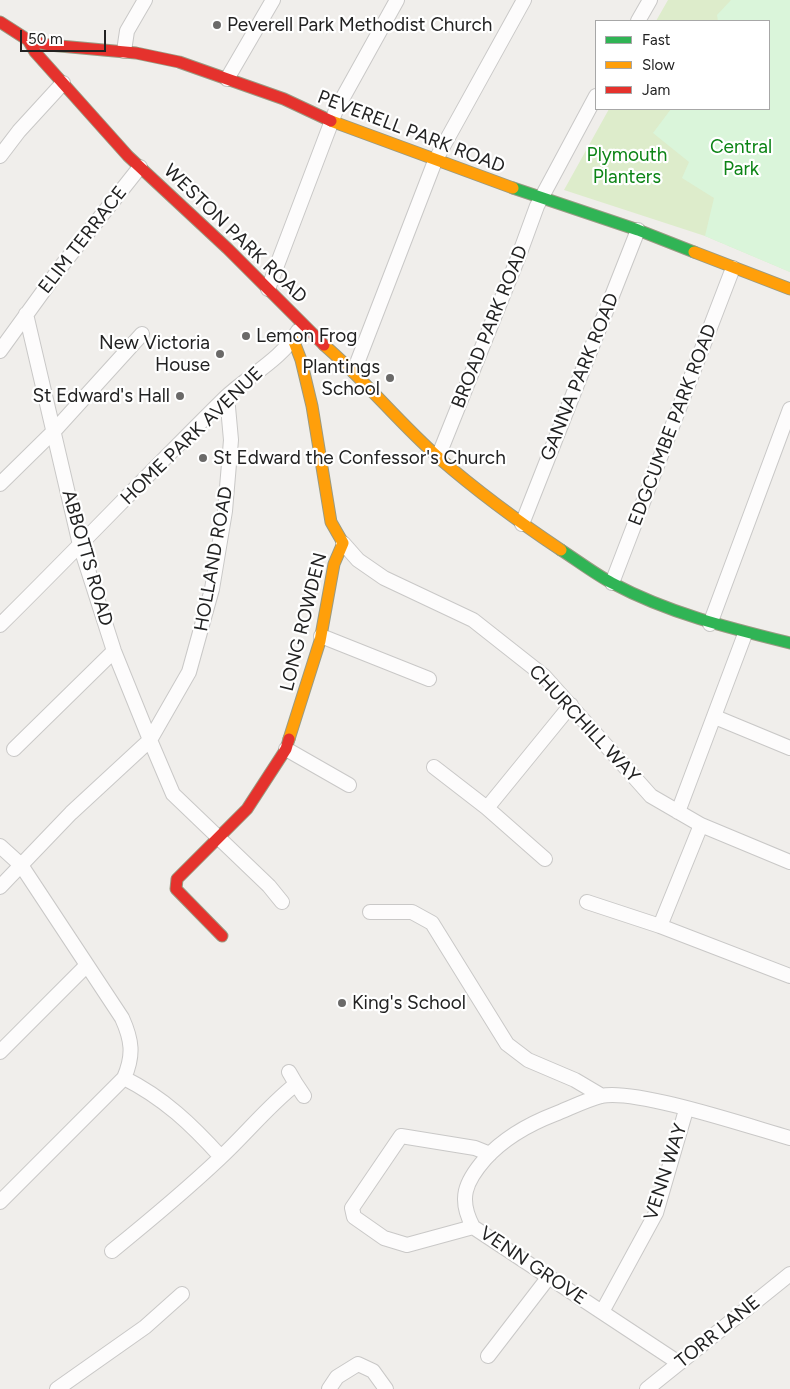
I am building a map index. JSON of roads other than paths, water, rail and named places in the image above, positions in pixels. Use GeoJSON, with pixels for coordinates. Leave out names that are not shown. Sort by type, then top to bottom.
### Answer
{"type":"FeatureCollection","features":[{"type":"Feature","properties":{"kind":"street"},"geometry":{"type":"LineString","coordinates":[[124,51],[127,31],[145,0]]}},
{"type":"Feature","properties":{"kind":"street"},"geometry":{"type":"LineString","coordinates":[[227,79],[273,0]]}},
{"type":"Feature","properties":{"kind":"street"},"geometry":{"type":"LineString","coordinates":[[268,289],[332,122],[397,0]]}},
{"type":"Feature","properties":{"kind":"street"},"geometry":{"type":"LineString","coordinates":[[354,372],[435,161],[524,0]]}},
{"type":"Feature","properties":{"kind":"street"},"geometry":{"type":"LineString","coordinates":[[639,20],[650,0]]}},
{"type":"Feature","properties":{"kind":"street","name":"PEVERELL PARK ROAD"},"geometry":{"type":"LineString","coordinates":[[0,22],[28,40],[64,47],[124,51],[156,56],[227,79],[284,99],[332,122],[435,161],[523,193],[543,197],[638,230],[790,289]]}},
{"type":"Feature","properties":{"kind":"street","name":"WESTON PARK ROAD"},"geometry":{"type":"LineString","coordinates":[[28,40],[35,52],[95,122],[302,324],[354,372],[438,457],[522,524],[612,583],[658,604],[710,624],[745,634],[790,643]]}},
{"type":"Feature","properties":{"kind":"street"},"geometry":{"type":"LineString","coordinates":[[0,156],[19,131],[63,83]]}},
{"type":"Feature","properties":{"kind":"street","name":"BROAD PARK ROAD"},"geometry":{"type":"LineString","coordinates":[[438,457],[537,206],[595,98]]}},
{"type":"Feature","properties":{"kind":"street","name":"ELIM TERRACE"},"geometry":{"type":"LineString","coordinates":[[0,351],[62,264],[140,166]]}},
{"type":"Feature","properties":{"kind":"street","name":"GANNA PARK ROAD"},"geometry":{"type":"LineString","coordinates":[[522,524],[638,230]]}},
{"type":"Feature","properties":{"kind":"street","name":"EDGCUMBE PARK ROAD"},"geometry":{"type":"LineString","coordinates":[[612,583],[733,268]]}},
{"type":"Feature","properties":{"kind":"street","name":"ABBOTTS ROAD"},"geometry":{"type":"LineString","coordinates":[[26,314],[80,545],[114,651],[173,794],[220,838]]}},
{"type":"Feature","properties":{"kind":"street","name":"HOME PARK AVENUE"},"geometry":{"type":"LineString","coordinates":[[0,625],[227,396],[293,339],[302,324]]}},
{"type":"Feature","properties":{"kind":"street"},"geometry":{"type":"LineString","coordinates":[[0,484],[54,431],[142,334]]}},
{"type":"Feature","properties":{"kind":"street","name":"LONG ROWDEN"},"geometry":{"type":"LineString","coordinates":[[222,936],[176,889],[176,879],[220,838],[247,809],[286,749],[321,636],[334,564],[343,543],[331,522],[312,406],[301,360],[293,339]]}},
{"type":"Feature","properties":{"kind":"street","name":"HOLLAND ROAD"},"geometry":{"type":"LineString","coordinates":[[0,887],[71,813],[150,740],[189,672],[212,589],[226,511],[231,440],[227,396]]}},
{"type":"Feature","properties":{"kind":"street"},"geometry":{"type":"LineString","coordinates":[[710,624],[790,409]]}},
{"type":"Feature","properties":{"kind":"street","name":"CHURCHILL WAY"},"geometry":{"type":"LineString","coordinates":[[343,543],[358,560],[384,578],[473,620],[544,676],[651,796],[701,825],[790,862]]}},
{"type":"Feature","properties":{"kind":"street"},"geometry":{"type":"LineString","coordinates":[[678,812],[745,634]]}},
{"type":"Feature","properties":{"kind":"street"},"geometry":{"type":"LineString","coordinates":[[321,636],[429,678]]}},
{"type":"Feature","properties":{"kind":"street"},"geometry":{"type":"LineString","coordinates":[[14,749],[114,651]]}},
{"type":"Feature","properties":{"kind":"street"},"geometry":{"type":"LineString","coordinates":[[487,808],[571,705]]}},
{"type":"Feature","properties":{"kind":"street"},"geometry":{"type":"LineString","coordinates":[[715,717],[790,748]]}},
{"type":"Feature","properties":{"kind":"street"},"geometry":{"type":"LineString","coordinates":[[286,749],[349,785]]}},
{"type":"Feature","properties":{"kind":"street"},"geometry":{"type":"LineString","coordinates":[[434,767],[487,808],[545,859]]}},
{"type":"Feature","properties":{"kind":"street"},"geometry":{"type":"LineString","coordinates":[[660,926],[701,825]]}},
{"type":"Feature","properties":{"kind":"street"},"geometry":{"type":"LineString","coordinates":[[220,838],[269,886],[282,902]]}},
{"type":"Feature","properties":{"kind":"street"},"geometry":{"type":"LineString","coordinates":[[0,846],[21,865],[122,1018],[130,1037],[129,1067],[124,1078],[0,1202]]}},
{"type":"Feature","properties":{"kind":"street"},"geometry":{"type":"LineString","coordinates":[[587,902],[660,926],[790,976]]}},
{"type":"Feature","properties":{"kind":"street"},"geometry":{"type":"LineString","coordinates":[[370,912],[412,912],[432,923],[507,1044],[521,1056],[602,1096]]}},
{"type":"Feature","properties":{"kind":"street"},"geometry":{"type":"LineString","coordinates":[[0,1052],[86,966]]}},
{"type":"Feature","properties":{"kind":"street"},"geometry":{"type":"LineString","coordinates":[[124,1078],[149,1090],[167,1103],[190,1123],[221,1157]]}},
{"type":"Feature","properties":{"kind":"street"},"geometry":{"type":"LineString","coordinates":[[112,1251],[135,1224],[221,1157],[278,1098],[292,1078],[304,1096]]}},
{"type":"Feature","properties":{"kind":"street","name":"VENN GROVE"},"geometry":{"type":"LineString","coordinates":[[679,1363],[473,1227],[465,1212],[466,1189],[474,1172],[490,1154],[528,1125],[602,1096],[636,1097],[790,1138]]}},
{"type":"Feature","properties":{"kind":"street","name":"VENN WAY"},"geometry":{"type":"LineString","coordinates":[[602,1312],[656,1213],[686,1110]]}},
{"type":"Feature","properties":{"kind":"street"},"geometry":{"type":"LineString","coordinates":[[473,1227],[407,1246],[384,1238],[354,1217],[352,1208],[401,1136],[475,1148],[490,1154]]}},
{"type":"Feature","properties":{"kind":"street","name":"TORR LANE"},"geometry":{"type":"LineString","coordinates":[[646,1389],[790,1274]]}},
{"type":"Feature","properties":{"kind":"street"},"geometry":{"type":"LineString","coordinates":[[488,1356],[548,1278]]}},
{"type":"Feature","properties":{"kind":"street"},"geometry":{"type":"LineString","coordinates":[[57,1389],[145,1327],[182,1294]]}},
{"type":"Feature","properties":{"kind":"street"},"geometry":{"type":"LineString","coordinates":[[329,1389],[337,1377],[358,1364],[373,1371],[386,1389]]}},
{"type":"Feature","properties":{"kind":"place","name":"Peverell Park Methodist Church"},"geometry":{"type":"Point","coordinates":[217,25]}},
{"type":"Feature","properties":{"kind":"place","name":"Lemon Frog"},"geometry":{"type":"Point","coordinates":[246,336]}},
{"type":"Feature","properties":{"kind":"place","name":"New Victoria House"},"geometry":{"type":"Point","coordinates":[220,354]}},
{"type":"Feature","properties":{"kind":"place","name":"Plantings School"},"geometry":{"type":"Point","coordinates":[390,378]}},
{"type":"Feature","properties":{"kind":"place","name":"St Edward's Hall"},"geometry":{"type":"Point","coordinates":[180,396]}},
{"type":"Feature","properties":{"kind":"place","name":"St Edward the Confessor's Church"},"geometry":{"type":"Point","coordinates":[203,458]}},
{"type":"Feature","properties":{"kind":"place","name":"King's School"},"geometry":{"type":"Point","coordinates":[342,1003]}},
{"type":"Feature","properties":{"kind":"park label","name":"Central Park"},"geometry":{"type":"Point","coordinates":[741,158]}},
{"type":"Feature","properties":{"kind":"park label","name":"Plymouth Planters"},"geometry":{"type":"Point","coordinates":[627,166]}}]}
